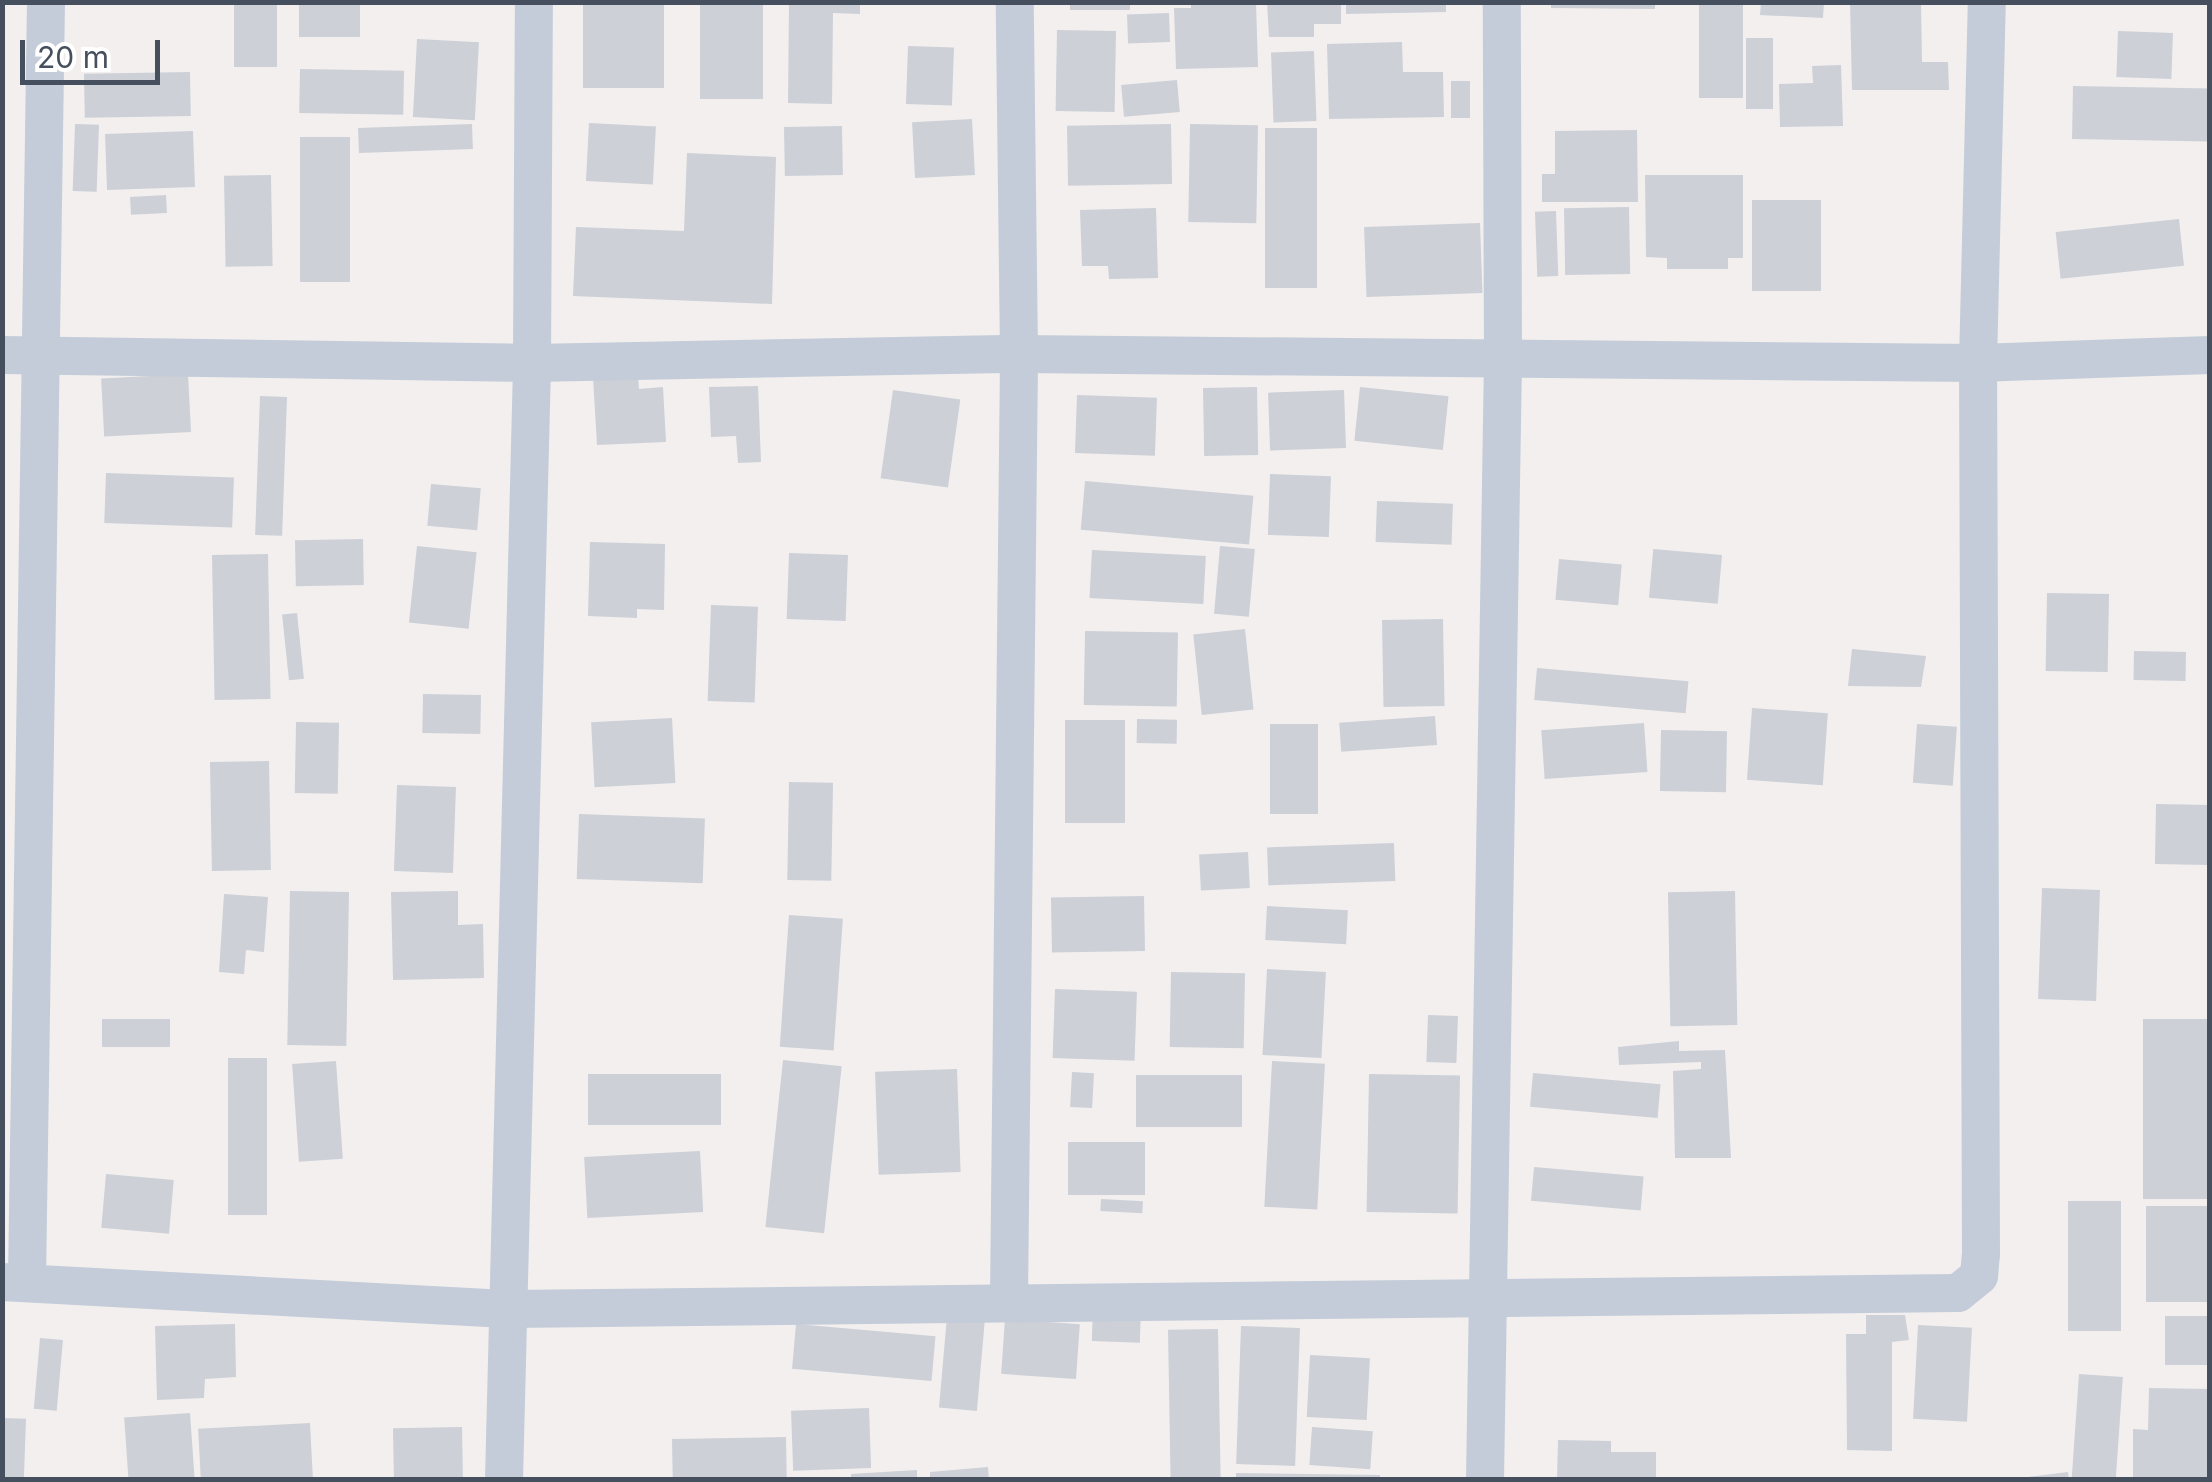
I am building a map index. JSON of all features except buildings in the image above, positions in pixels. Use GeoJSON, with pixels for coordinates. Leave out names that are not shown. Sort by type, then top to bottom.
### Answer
{"type":"FeatureCollection","features":[{"type":"Feature","properties":{"kind":"street"},"geometry":{"type":"LineString","coordinates":[[46,2],[46,355],[15,1281],[506,1309],[1008,1299],[1958,1293],[1979,1276],[1978,363],[1987,2]]}},
{"type":"Feature","properties":{"kind":"street"},"geometry":{"type":"LineString","coordinates":[[504,1480],[532,363],[534,2]]}},
{"type":"Feature","properties":{"kind":"street"},"geometry":{"type":"LineString","coordinates":[[1008,1299],[1019,354],[1015,2]]}},
{"type":"Feature","properties":{"kind":"street"},"geometry":{"type":"LineString","coordinates":[[1485,1480],[1503,359],[1502,2]]}},
{"type":"Feature","properties":{"kind":"street"},"geometry":{"type":"LineString","coordinates":[[2,355],[532,363],[1019,354],[1978,363],[2210,355]]}}]}
